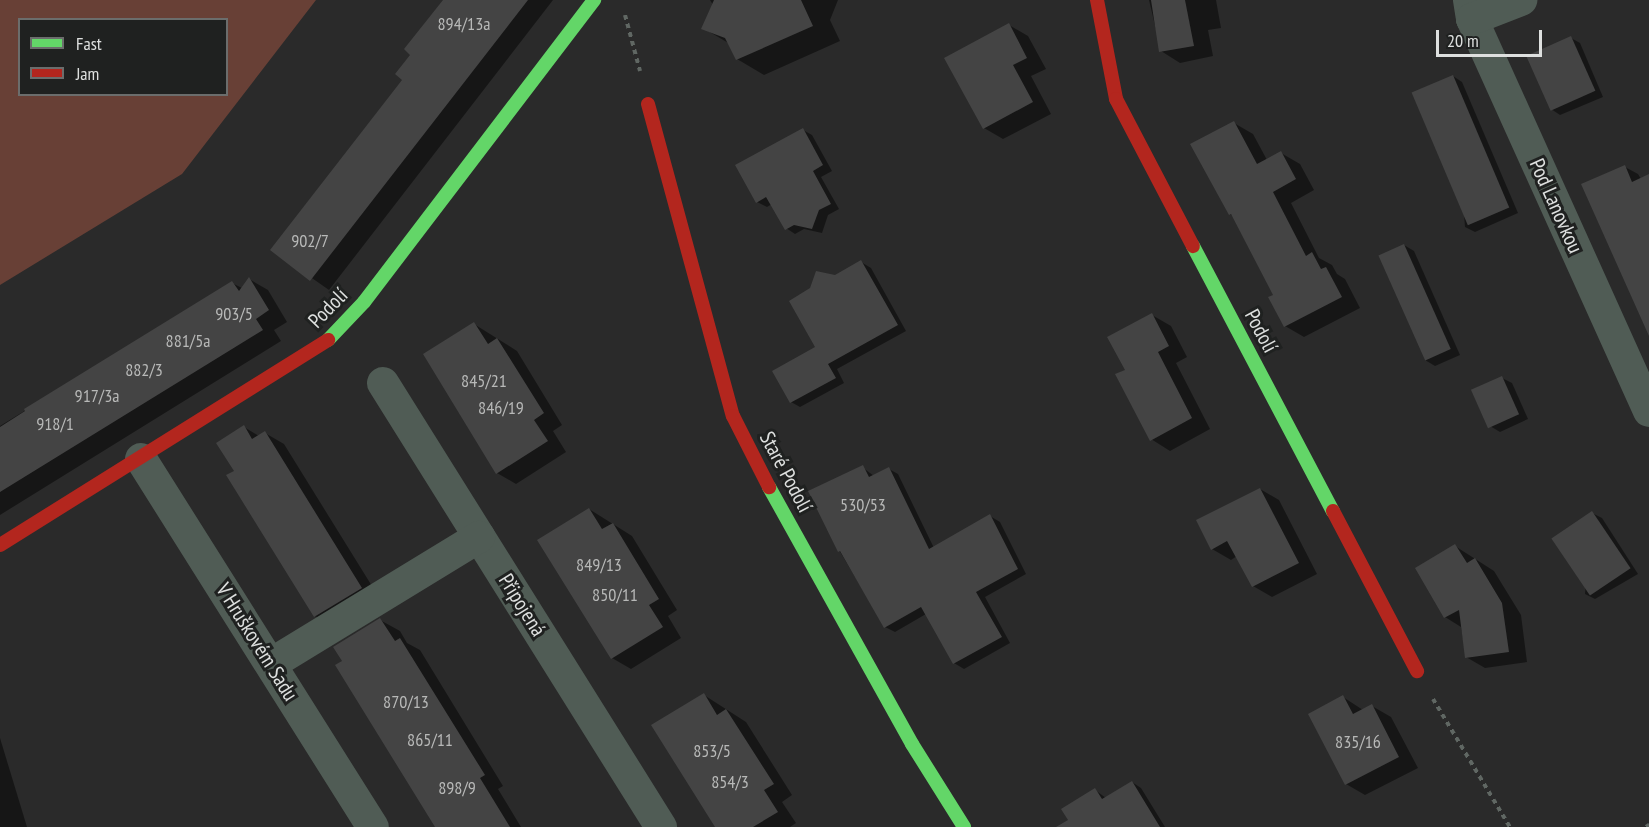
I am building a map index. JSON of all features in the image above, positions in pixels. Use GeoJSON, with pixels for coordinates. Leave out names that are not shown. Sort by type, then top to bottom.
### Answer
{"type":"FeatureCollection","features":[{"type":"Feature","properties":{"kind":"street","name":"Podolí"},"geometry":{"type":"LineString","coordinates":[[0,545],[325,343],[364,302],[594,0]]}},
{"type":"Feature","properties":{"kind":"street","name":"Podolí"},"geometry":{"type":"LineString","coordinates":[[1097,0],[1116,99],[1417,671]]}},
{"type":"Feature","properties":{"kind":"street"},"geometry":{"type":"LineString","coordinates":[[1471,10],[1521,0]]}},
{"type":"Feature","properties":{"kind":"street","name":"Pod Lanovkou"},"geometry":{"type":"LineString","coordinates":[[1471,10],[1649,411]]}},
{"type":"Feature","properties":{"kind":"street","name":"Staré Podolí"},"geometry":{"type":"LineString","coordinates":[[648,104],[733,416],[780,508],[912,744],[964,827]]}},
{"type":"Feature","properties":{"kind":"street","name":"Připojená"},"geometry":{"type":"LineString","coordinates":[[383,383],[661,827]]}},
{"type":"Feature","properties":{"kind":"street","name":"V Hruškovém Sadu"},"geometry":{"type":"LineString","coordinates":[[141,459],[373,827]]}},
{"type":"Feature","properties":{"kind":"street"},"geometry":{"type":"LineString","coordinates":[[271,664],[479,537]]}},
{"type":"Feature","properties":{"kind":"path"},"geometry":{"type":"LineString","coordinates":[[625,12],[648,104]]}},
{"type":"Feature","properties":{"kind":"path"},"geometry":{"type":"LineString","coordinates":[[1417,671],[1510,827]]}},
{"type":"Feature","properties":{"kind":"shaded area"},"geometry":{"type":"Polygon","coordinates":[[[0,0],[316,0],[182,174],[0,285],[0,0]]]}},
{"type":"Feature","properties":{"kind":"building"},"geometry":{"type":"Polygon","coordinates":[[[443,0],[528,0],[310,281],[270,250],[402,80],[395,74],[410,55],[404,49],[443,0]]]}},
{"type":"Feature","properties":{"kind":"building"},"geometry":{"type":"Polygon","coordinates":[[[714,0],[801,0],[813,26],[736,60],[725,38],[701,29],[714,0]]]}},
{"type":"Feature","properties":{"kind":"building"},"geometry":{"type":"Polygon","coordinates":[[[1151,0],[1185,0],[1194,46],[1159,52],[1151,0]]]}},
{"type":"Feature","properties":{"kind":"building"},"geometry":{"type":"Polygon","coordinates":[[[1009,23],[1027,58],[1013,65],[1033,102],[983,129],[944,58],[1009,23]]]}},
{"type":"Feature","properties":{"kind":"building"},"geometry":{"type":"Polygon","coordinates":[[[1571,36],[1595,91],[1551,111],[1526,56],[1571,36]]]}},
{"type":"Feature","properties":{"kind":"building"},"geometry":{"type":"Polygon","coordinates":[[[1453,75],[1509,208],[1468,225],[1412,93],[1453,75]]]}},
{"type":"Feature","properties":{"kind":"building"},"geometry":{"type":"Polygon","coordinates":[[[1234,121],[1257,164],[1281,151],[1296,179],[1273,192],[1306,256],[1312,252],[1321,269],[1326,267],[1342,297],[1284,327],[1268,297],[1273,295],[1231,214],[1229,215],[1190,144],[1234,121]]]}},
{"type":"Feature","properties":{"kind":"building"},"geometry":{"type":"Polygon","coordinates":[[[803,128],[823,165],[813,171],[831,204],[819,210],[812,229],[794,225],[785,230],[766,197],[756,203],[735,165],[803,128]]]}},
{"type":"Feature","properties":{"kind":"building"},"geometry":{"type":"Polygon","coordinates":[[[1625,165],[1632,182],[1649,174],[1649,336],[1581,184],[1625,165]]]}},
{"type":"Feature","properties":{"kind":"building"},"geometry":{"type":"Polygon","coordinates":[[[1404,244],[1451,349],[1425,360],[1378,255],[1404,244]]]}},
{"type":"Feature","properties":{"kind":"building"},"geometry":{"type":"Polygon","coordinates":[[[861,260],[898,325],[828,364],[836,378],[790,403],[772,371],[815,347],[789,301],[810,288],[816,271],[835,275],[861,260]]]}},
{"type":"Feature","properties":{"kind":"building"},"geometry":{"type":"Polygon","coordinates":[[[249,277],[269,310],[256,319],[263,330],[0,492],[0,427],[25,411],[24,409],[232,281],[239,291],[249,277]]]}},
{"type":"Feature","properties":{"kind":"building"},"geometry":{"type":"Polygon","coordinates":[[[1152,313],[1169,346],[1158,352],[1192,418],[1150,441],[1115,374],[1125,370],[1107,337],[1152,313]]]}},
{"type":"Feature","properties":{"kind":"building"},"geometry":{"type":"Polygon","coordinates":[[[474,322],[488,344],[497,338],[544,413],[534,420],[548,441],[496,474],[423,354],[474,322]]]}},
{"type":"Feature","properties":{"kind":"building"},"geometry":{"type":"Polygon","coordinates":[[[1502,376],[1519,414],[1488,428],[1471,390],[1502,376]]]}},
{"type":"Feature","properties":{"kind":"building"},"geometry":{"type":"Polygon","coordinates":[[[244,425],[252,439],[265,431],[362,588],[314,617],[226,475],[234,471],[216,443],[244,425]]]}},
{"type":"Feature","properties":{"kind":"building"},"geometry":{"type":"Polygon","coordinates":[[[863,465],[869,477],[889,467],[929,549],[990,514],[1018,569],[976,592],[1002,637],[953,664],[921,607],[884,628],[840,551],[838,552],[808,491],[863,465]]]}},
{"type":"Feature","properties":{"kind":"building"},"geometry":{"type":"Polygon","coordinates":[[[1260,488],[1299,563],[1252,587],[1227,541],[1211,550],[1196,520],[1260,488]]]}},
{"type":"Feature","properties":{"kind":"building"},"geometry":{"type":"Polygon","coordinates":[[[589,508],[602,529],[613,523],[659,599],[649,605],[663,627],[611,659],[537,540],[589,508]]]}},
{"type":"Feature","properties":{"kind":"building"},"geometry":{"type":"Polygon","coordinates":[[[1592,511],[1631,568],[1590,596],[1551,538],[1592,511]]]}},
{"type":"Feature","properties":{"kind":"building"},"geometry":{"type":"Polygon","coordinates":[[[1455,544],[1467,563],[1475,558],[1502,603],[1509,652],[1465,658],[1459,610],[1444,618],[1415,568],[1455,544]]]}},
{"type":"Feature","properties":{"kind":"building"},"geometry":{"type":"Polygon","coordinates":[[[380,618],[395,641],[400,638],[485,775],[480,778],[510,827],[435,827],[335,665],[342,661],[333,647],[380,618]]]}},
{"type":"Feature","properties":{"kind":"building"},"geometry":{"type":"Polygon","coordinates":[[[704,693],[717,715],[726,709],[774,784],[764,790],[778,812],[753,827],[715,827],[651,725],[704,693]]]}},
{"type":"Feature","properties":{"kind":"building"},"geometry":{"type":"Polygon","coordinates":[[[1343,695],[1353,714],[1372,704],[1399,757],[1345,785],[1308,714],[1343,695]]]}},
{"type":"Feature","properties":{"kind":"building"},"geometry":{"type":"Polygon","coordinates":[[[1132,781],[1160,827],[1056,827],[1068,820],[1061,809],[1095,788],[1102,799],[1132,781]]]}},
{"type":"Feature","properties":{"kind":"traffic: fast"},"geometry":{"type":"LineString","coordinates":[[328,340],[364,302],[594,0]]}},
{"type":"Feature","properties":{"kind":"traffic: fast"},"geometry":{"type":"LineString","coordinates":[[1193,246],[1333,511]]}},
{"type":"Feature","properties":{"kind":"traffic: fast"},"geometry":{"type":"LineString","coordinates":[[769,487],[912,744],[964,827]]}},
{"type":"Feature","properties":{"kind":"traffic: jam"},"geometry":{"type":"LineString","coordinates":[[1097,0],[1116,99],[1193,246]]}},
{"type":"Feature","properties":{"kind":"traffic: jam"},"geometry":{"type":"LineString","coordinates":[[648,104],[733,416],[769,487]]}},
{"type":"Feature","properties":{"kind":"traffic: jam"},"geometry":{"type":"LineString","coordinates":[[0,545],[328,340]]}},
{"type":"Feature","properties":{"kind":"traffic: jam"},"geometry":{"type":"LineString","coordinates":[[1333,511],[1417,671]]}}]}
